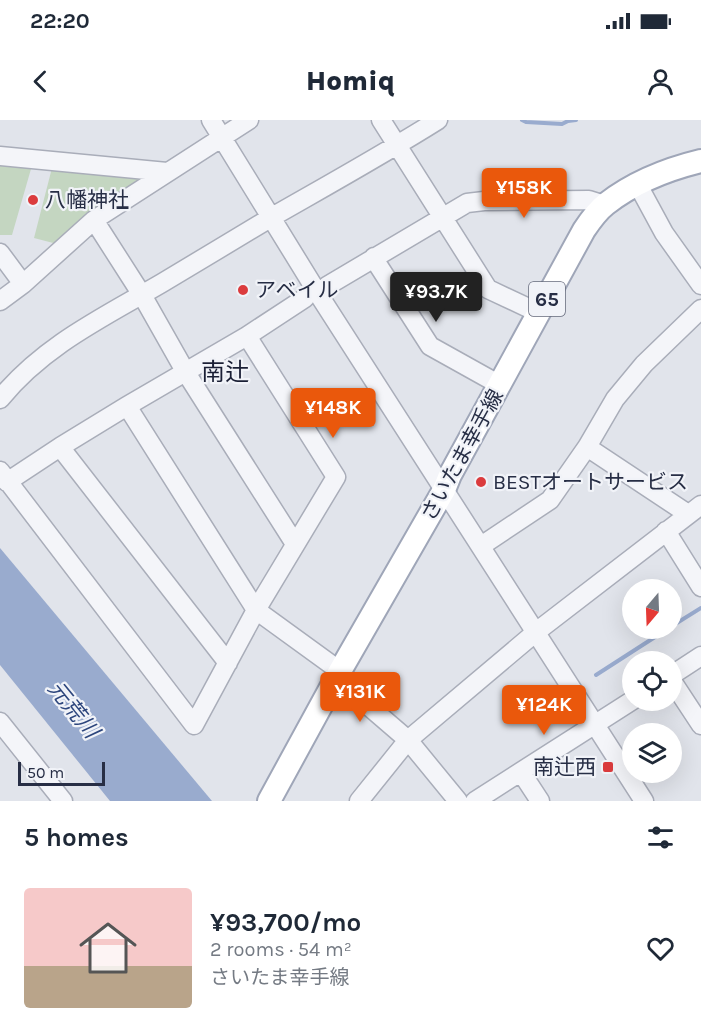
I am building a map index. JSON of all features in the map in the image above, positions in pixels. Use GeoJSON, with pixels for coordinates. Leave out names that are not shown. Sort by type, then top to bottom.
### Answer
{"type":"FeatureCollection","features":[{"type":"Feature","properties":{"kind":"main road","name":"さいたま幸手線"},"geometry":{"type":"LineString","coordinates":[[269,801],[338,674],[444,490],[450,475],[584,230],[605,205],[638,185],[674,169],[701,161]]}},
{"type":"Feature","properties":{"kind":"street"},"geometry":{"type":"LineString","coordinates":[[211,120],[271,218],[644,801]]}},
{"type":"Feature","properties":{"kind":"street"},"geometry":{"type":"LineString","coordinates":[[0,301],[23,284],[94,220],[249,120]]}},
{"type":"Feature","properties":{"kind":"street"},"geometry":{"type":"LineString","coordinates":[[381,120],[488,289],[539,313]]}},
{"type":"Feature","properties":{"kind":"street"},"geometry":{"type":"LineString","coordinates":[[0,399],[30,366],[85,326],[142,295],[438,120]]}},
{"type":"Feature","properties":{"kind":"street"},"geometry":{"type":"LineString","coordinates":[[0,156],[167,172]]}},
{"type":"Feature","properties":{"kind":"street"},"geometry":{"type":"LineString","coordinates":[[638,185],[664,233],[701,285]]}},
{"type":"Feature","properties":{"kind":"street"},"geometry":{"type":"LineString","coordinates":[[327,286],[467,203],[590,200],[605,205]]}},
{"type":"Feature","properties":{"kind":"street"},"geometry":{"type":"LineString","coordinates":[[94,220],[142,295],[185,372],[295,544]]}},
{"type":"Feature","properties":{"kind":"street"},"geometry":{"type":"LineString","coordinates":[[0,253],[23,284]]}},
{"type":"Feature","properties":{"kind":"street"},"geometry":{"type":"LineString","coordinates":[[374,257],[430,346],[500,385]]}},
{"type":"Feature","properties":{"kind":"street"},"geometry":{"type":"LineString","coordinates":[[247,336],[336,477],[256,610],[194,725],[4,476],[60,447],[247,336],[305,298]]}},
{"type":"Feature","properties":{"kind":"street"},"geometry":{"type":"LineString","coordinates":[[481,546],[550,500],[587,447],[615,399],[644,364],[701,309]]}},
{"type":"Feature","properties":{"kind":"street"},"geometry":{"type":"LineString","coordinates":[[127,406],[256,610],[338,674],[408,740],[458,801]]}},
{"type":"Feature","properties":{"kind":"street"},"geometry":{"type":"LineString","coordinates":[[60,447],[228,663]]}},
{"type":"Feature","properties":{"kind":"street"},"geometry":{"type":"LineString","coordinates":[[359,801],[408,740],[536,632],[695,509],[587,447]]}},
{"type":"Feature","properties":{"kind":"street"},"geometry":{"type":"LineString","coordinates":[[666,531],[701,587]]}},
{"type":"Feature","properties":{"kind":"street"},"geometry":{"type":"LineString","coordinates":[[682,668],[701,656]]}},
{"type":"Feature","properties":{"kind":"street"},"geometry":{"type":"LineString","coordinates":[[682,696],[701,725]]}},
{"type":"Feature","properties":{"kind":"street"},"geometry":{"type":"LineString","coordinates":[[475,801],[622,707]]}},
{"type":"Feature","properties":{"kind":"street"},"geometry":{"type":"LineString","coordinates":[[0,722],[63,801]]}},
{"type":"Feature","properties":{"kind":"street"},"geometry":{"type":"LineString","coordinates":[[521,771],[540,801]]}},
{"type":"Feature","properties":{"kind":"green space"},"geometry":{"type":"Polygon","coordinates":[[[0,159],[33,162],[12,235],[0,235],[0,159]]]}},
{"type":"Feature","properties":{"kind":"green space"},"geometry":{"type":"Polygon","coordinates":[[[53,164],[143,173],[145,182],[57,244],[34,238],[53,164]]]}},
{"type":"Feature","properties":{"kind":"water","name":"元荒川"},"geometry":{"type":"Polygon","coordinates":[[[0,548],[212,801],[110,801],[0,665],[0,548]]]}},
{"type":"Feature","properties":{"kind":"waterway"},"geometry":{"type":"LineString","coordinates":[[522,120],[562,124],[576,120]]}},
{"type":"Feature","properties":{"kind":"waterway"},"geometry":{"type":"LineString","coordinates":[[682,620],[701,608]]}},
{"type":"Feature","properties":{"kind":"waterway"},"geometry":{"type":"LineString","coordinates":[[596,675],[652,639]]}},
{"type":"Feature","properties":{"kind":"place","name":"八幡神社"},"geometry":{"type":"Point","coordinates":[33,200]}},
{"type":"Feature","properties":{"kind":"place","name":"アベイル"},"geometry":{"type":"Point","coordinates":[243,290]}},
{"type":"Feature","properties":{"kind":"place","name":"BESTオートサービス"},"geometry":{"type":"Point","coordinates":[481,482]}},
{"type":"Feature","properties":{"kind":"place","name":"南辻西"},"geometry":{"type":"Point","coordinates":[608,767]}},
{"type":"Feature","properties":{"kind":"district","name":"南辻"},"geometry":{"type":"Point","coordinates":[225,372]}}]}
